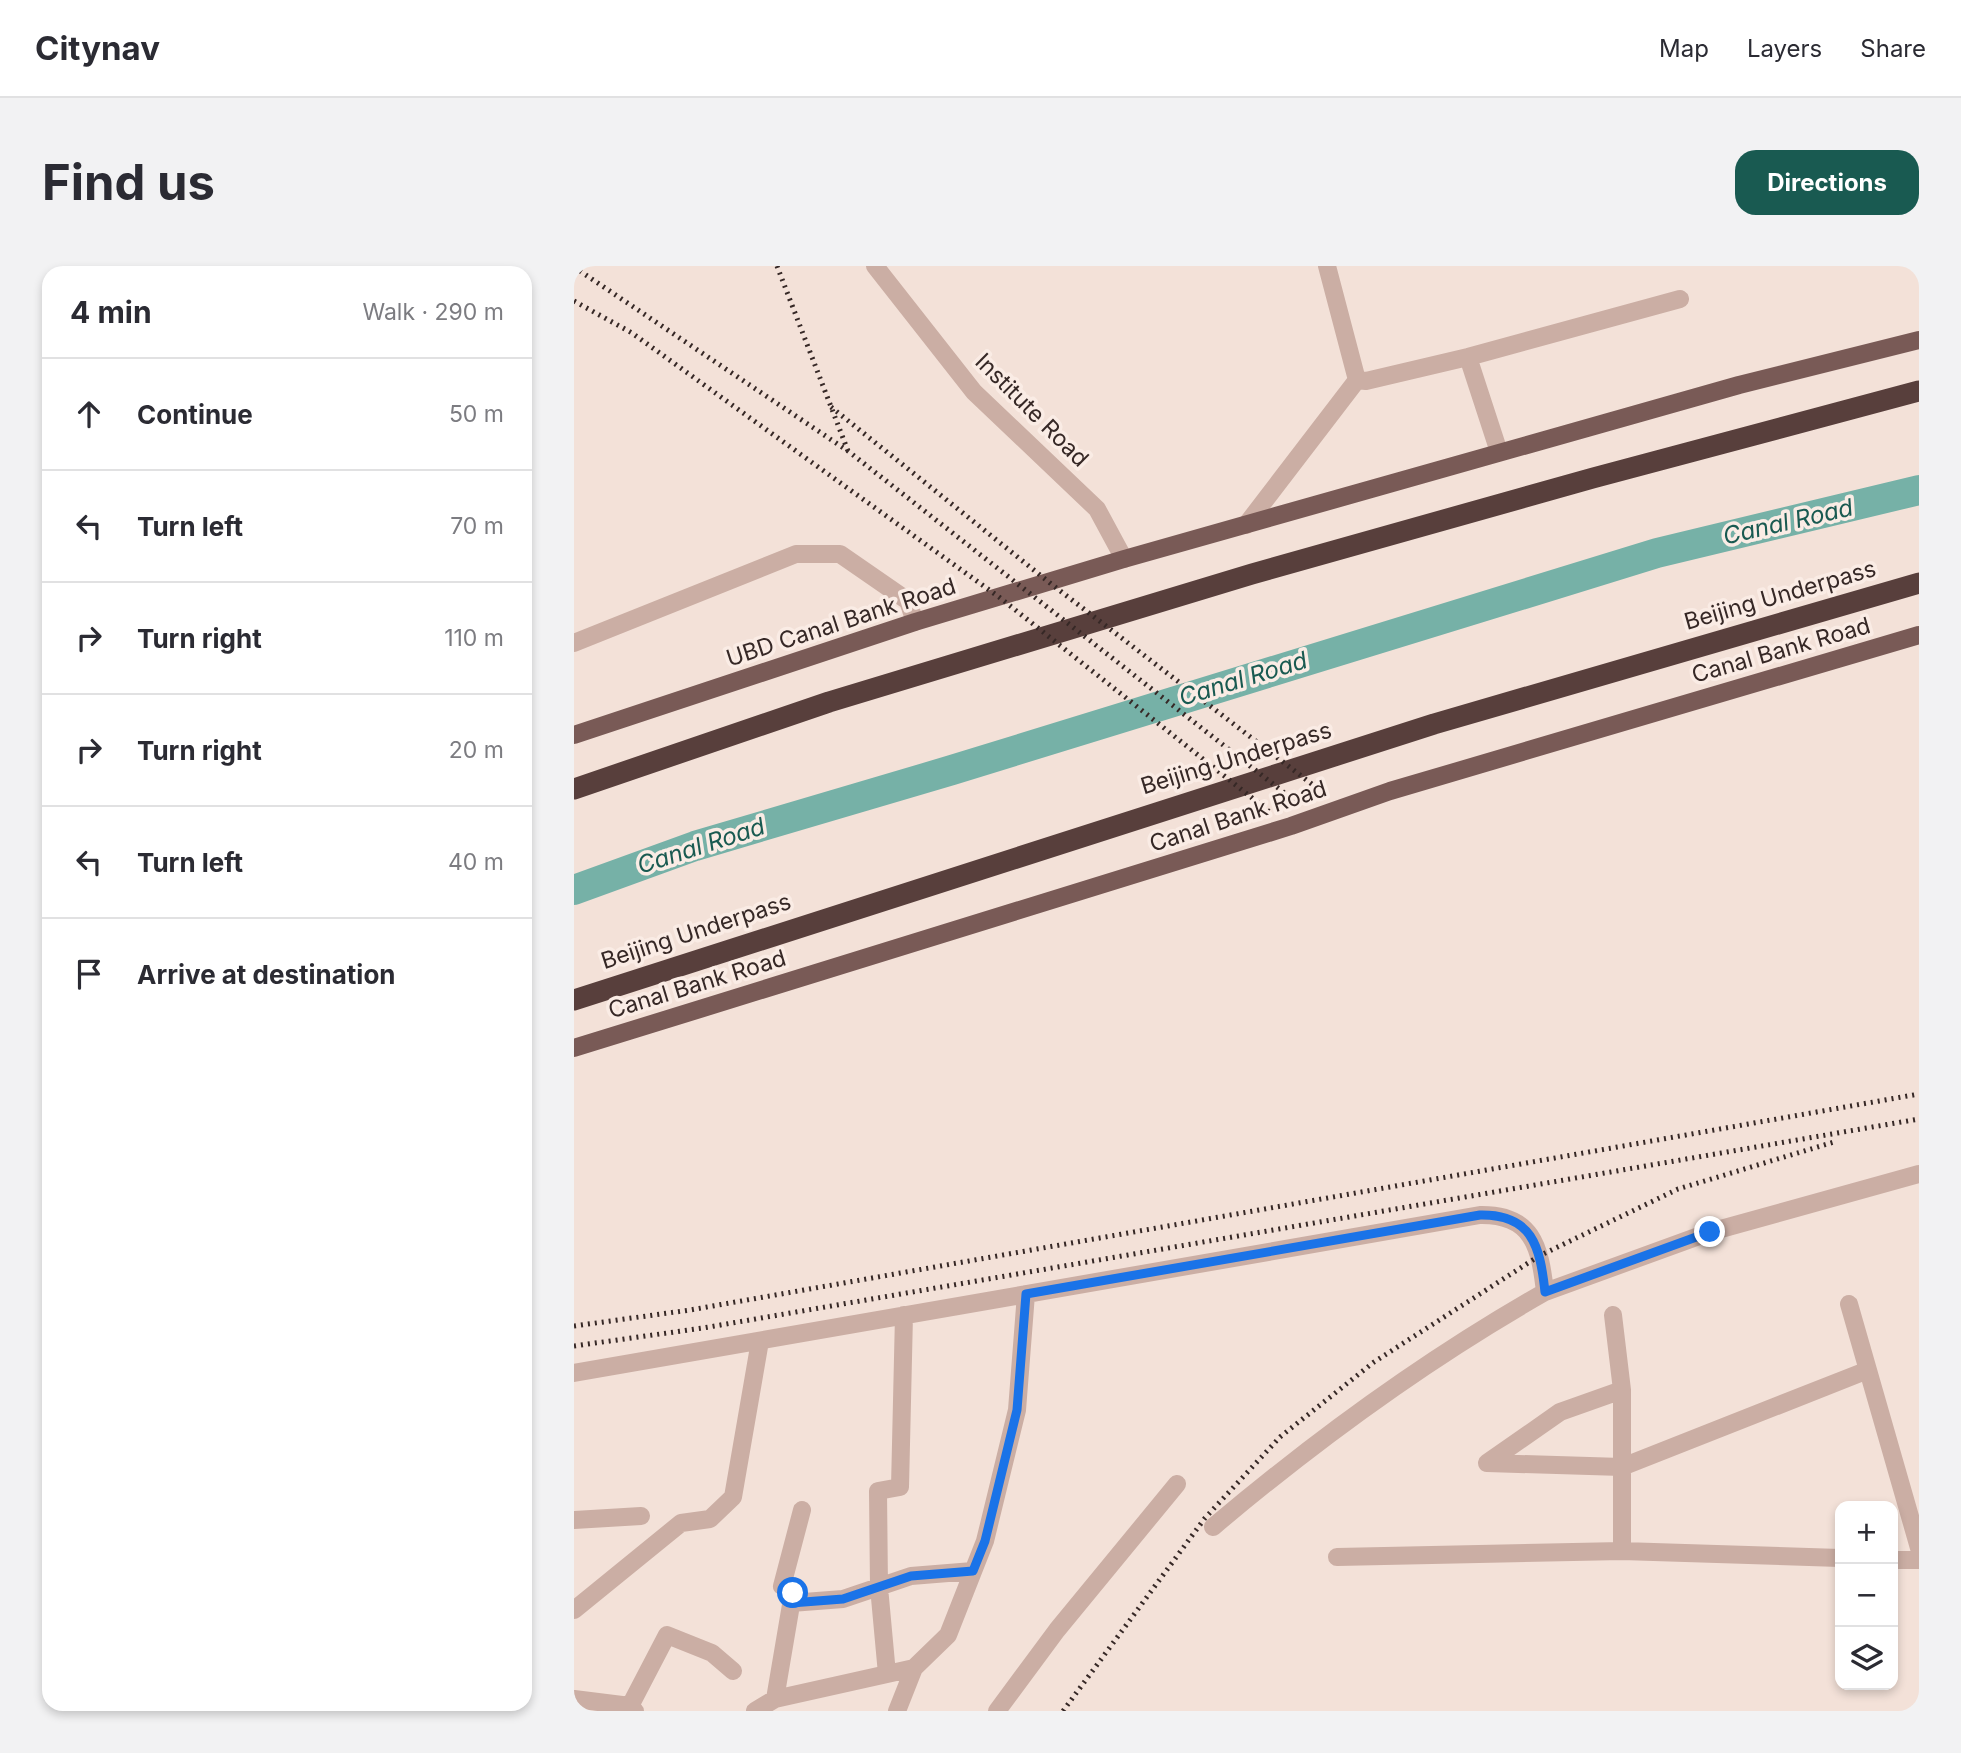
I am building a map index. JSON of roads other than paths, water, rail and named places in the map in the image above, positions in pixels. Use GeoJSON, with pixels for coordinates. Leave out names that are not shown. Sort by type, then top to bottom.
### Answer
{"type":"FeatureCollection","features":[{"type":"Feature","properties":{"kind":"highway"},"geometry":{"type":"LineString","coordinates":[[574,789],[829,702],[1239,578],[1606,474],[1919,391]]}},
{"type":"Feature","properties":{"kind":"highway","name":"Beijing Underpass"},"geometry":{"type":"LineString","coordinates":[[574,1000],[1394,736],[1919,583]]}},
{"type":"Feature","properties":{"kind":"main road"},"geometry":{"type":"LineString","coordinates":[[1124,559],[1739,385],[1919,340]]}},
{"type":"Feature","properties":{"kind":"main road","name":"UBD Canal Bank Road"},"geometry":{"type":"LineString","coordinates":[[574,734],[915,622],[1124,559]]}},
{"type":"Feature","properties":{"kind":"main road","name":"Canal Bank Road"},"geometry":{"type":"LineString","coordinates":[[574,1048],[1291,826],[1390,791],[1919,635]]}},
{"type":"Feature","properties":{"kind":"street","name":"Institute Road"},"geometry":{"type":"LineString","coordinates":[[875,266],[974,392],[1097,509],[1114,536],[1124,559]]}},
{"type":"Feature","properties":{"kind":"street"},"geometry":{"type":"LineString","coordinates":[[1327,266],[1357,380]]}},
{"type":"Feature","properties":{"kind":"street"},"geometry":{"type":"LineString","coordinates":[[1357,380],[1377,380],[1468,358],[1680,299]]}},
{"type":"Feature","properties":{"kind":"street"},"geometry":{"type":"LineString","coordinates":[[1468,358],[1499,452]]}},
{"type":"Feature","properties":{"kind":"street"},"geometry":{"type":"LineString","coordinates":[[1246,524],[1357,380]]}},
{"type":"Feature","properties":{"kind":"street"},"geometry":{"type":"LineString","coordinates":[[574,643],[796,554],[840,554],[908,601],[915,622]]}},
{"type":"Feature","properties":{"kind":"street"},"geometry":{"type":"LineString","coordinates":[[1213,1527],[1294,1458],[1488,1324],[1545,1292],[1710,1232],[1919,1174]]}},
{"type":"Feature","properties":{"kind":"street"},"geometry":{"type":"LineString","coordinates":[[574,1373],[1466,1217],[1501,1215],[1520,1223],[1532,1238],[1539,1256],[1545,1292]]}},
{"type":"Feature","properties":{"kind":"street"},"geometry":{"type":"LineString","coordinates":[[897,1711],[914,1668],[948,1635],[985,1541],[1017,1410],[1026,1294]]}},
{"type":"Feature","properties":{"kind":"street"},"geometry":{"type":"LineString","coordinates":[[1849,1304],[1919,1548]]}},
{"type":"Feature","properties":{"kind":"street"},"geometry":{"type":"LineString","coordinates":[[887,1674],[879,1587],[878,1491],[900,1487],[904,1315]]}},
{"type":"Feature","properties":{"kind":"street"},"geometry":{"type":"LineString","coordinates":[[1613,1315],[1622,1390],[1622,1551]]}},
{"type":"Feature","properties":{"kind":"street"},"geometry":{"type":"LineString","coordinates":[[574,1610],[681,1523],[710,1519],[733,1497],[760,1341]]}},
{"type":"Feature","properties":{"kind":"street"},"geometry":{"type":"LineString","coordinates":[[1622,1390],[1560,1412],[1487,1463],[1622,1467],[1868,1370]]}},
{"type":"Feature","properties":{"kind":"street"},"geometry":{"type":"LineString","coordinates":[[997,1711],[1057,1630],[1177,1484]]}},
{"type":"Feature","properties":{"kind":"street"},"geometry":{"type":"LineString","coordinates":[[775,1699],[793,1593],[782,1586],[802,1510]]}},
{"type":"Feature","properties":{"kind":"street"},"geometry":{"type":"LineString","coordinates":[[574,1520],[641,1516]]}},
{"type":"Feature","properties":{"kind":"street"},"geometry":{"type":"LineString","coordinates":[[1337,1557],[1622,1551],[1835,1558]]}},
{"type":"Feature","properties":{"kind":"street"},"geometry":{"type":"LineString","coordinates":[[1898,1559],[1919,1560]]}},
{"type":"Feature","properties":{"kind":"street"},"geometry":{"type":"LineString","coordinates":[[791,1603],[843,1599],[911,1576],[973,1571]]}},
{"type":"Feature","properties":{"kind":"street"},"geometry":{"type":"LineString","coordinates":[[574,1699],[633,1708],[667,1635],[712,1653],[733,1671]]}},
{"type":"Feature","properties":{"kind":"street"},"geometry":{"type":"LineString","coordinates":[[755,1711],[775,1699],[914,1668]]}},
{"type":"Feature","properties":{"kind":"waterway","name":"Canal Road"},"geometry":{"type":"LineString","coordinates":[[574,890],[695,846],[952,770],[1657,553],[1919,490]]}},
{"type":"Feature","properties":{"kind":"railway"},"geometry":{"type":"LineString","coordinates":[[777,266],[848,451]]}},
{"type":"Feature","properties":{"kind":"railway"},"geometry":{"type":"LineString","coordinates":[[574,267],[848,451],[1296,802]]}},
{"type":"Feature","properties":{"kind":"railway"},"geometry":{"type":"LineString","coordinates":[[574,301],[632,333],[999,597],[1271,813]]}},
{"type":"Feature","properties":{"kind":"railway"},"geometry":{"type":"LineString","coordinates":[[831,407],[1050,583],[1326,795]]}},
{"type":"Feature","properties":{"kind":"railway"},"geometry":{"type":"LineString","coordinates":[[574,1326],[690,1310],[1919,1094]]}},
{"type":"Feature","properties":{"kind":"railway"},"geometry":{"type":"LineString","coordinates":[[574,1346],[703,1328],[1919,1119]]}},
{"type":"Feature","properties":{"kind":"railway"},"geometry":{"type":"LineString","coordinates":[[1063,1711],[1205,1518],[1280,1437],[1374,1362],[1539,1256],[1678,1189],[1834,1142]]}}]}
